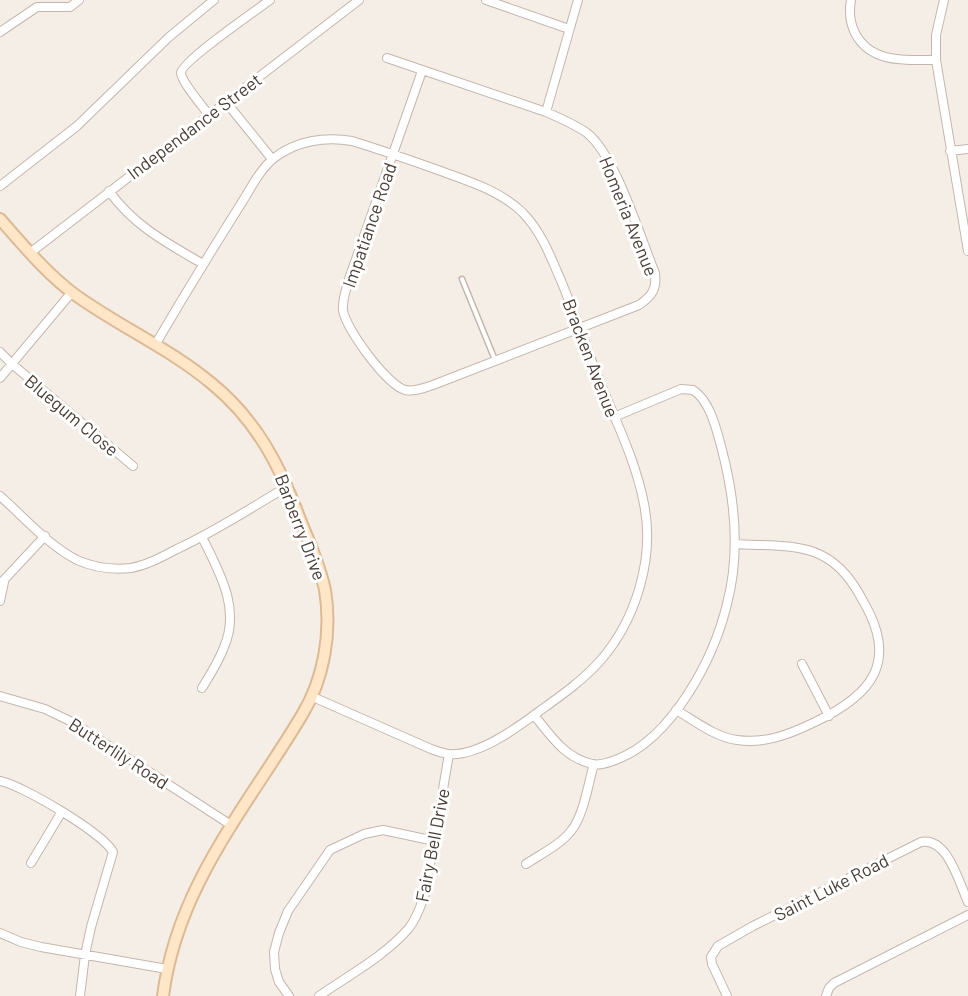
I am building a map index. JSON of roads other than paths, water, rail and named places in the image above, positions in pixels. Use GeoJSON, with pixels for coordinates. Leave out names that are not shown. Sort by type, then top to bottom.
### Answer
{"type":"FeatureCollection","features":[{"type":"Feature","properties":{"kind":"street"},"geometry":{"type":"LineString","coordinates":[[0,32],[37,7],[70,7],[79,0]]}},
{"type":"Feature","properties":{"kind":"street"},"geometry":{"type":"LineString","coordinates":[[0,186],[77,126],[169,37],[214,0]]}},
{"type":"Feature","properties":{"kind":"street"},"geometry":{"type":"LineString","coordinates":[[209,115],[184,80],[182,69],[194,56],[270,0]]}},
{"type":"Feature","properties":{"kind":"street","name":"Independance Street"},"geometry":{"type":"LineString","coordinates":[[30,253],[359,0]]}},
{"type":"Feature","properties":{"kind":"street"},"geometry":{"type":"LineString","coordinates":[[486,0],[569,29]]}},
{"type":"Feature","properties":{"kind":"street"},"geometry":{"type":"LineString","coordinates":[[546,112],[578,0]]}},
{"type":"Feature","properties":{"kind":"street"},"geometry":{"type":"LineString","coordinates":[[851,0],[850,13],[853,29],[868,49],[878,56],[893,59],[936,60]]}},
{"type":"Feature","properties":{"kind":"street"},"geometry":{"type":"LineString","coordinates":[[944,0],[936,34],[936,60],[968,251]]}},
{"type":"Feature","properties":{"kind":"street","name":"Homeria Avenue"},"geometry":{"type":"LineString","coordinates":[[387,58],[568,121],[588,134],[601,148],[621,186],[655,273],[656,284],[650,297],[639,305],[580,328]]}},
{"type":"Feature","properties":{"kind":"street","name":"Impatiance Road"},"geometry":{"type":"LineString","coordinates":[[422,71],[348,282],[343,311],[348,325],[388,377],[406,390],[433,385],[580,328]]}},
{"type":"Feature","properties":{"kind":"street"},"geometry":{"type":"LineString","coordinates":[[226,102],[272,159]]}},
{"type":"Feature","properties":{"kind":"street","name":"Bracken Avenue"},"geometry":{"type":"LineString","coordinates":[[155,345],[202,264],[272,159],[293,146],[333,138],[352,141],[484,186],[508,200],[522,212],[540,234],[580,328],[645,505],[646,549],[642,579],[634,604],[612,647],[578,683],[488,745],[463,753],[450,754],[431,749],[313,697]]}},
{"type":"Feature","properties":{"kind":"street"},"geometry":{"type":"LineString","coordinates":[[950,151],[968,149]]}},
{"type":"Feature","properties":{"kind":"street"},"geometry":{"type":"LineString","coordinates":[[109,191],[122,209],[137,223],[202,264]]}},
{"type":"Feature","properties":{"kind":"street","name":"Barberry Drive"},"geometry":{"type":"LineString","coordinates":[[0,219],[30,253],[72,292],[211,383],[237,408],[270,451],[288,486],[318,566],[326,604],[325,650],[313,697],[206,865],[186,907],[167,969],[163,996]]}},
{"type":"Feature","properties":{"kind":"street"},"geometry":{"type":"LineString","coordinates":[[0,378],[72,292]]}},
{"type":"Feature","properties":{"kind":"street","name":"Bluegum Close"},"geometry":{"type":"LineString","coordinates":[[0,352],[133,466]]}},
{"type":"Feature","properties":{"kind":"street"},"geometry":{"type":"LineString","coordinates":[[534,715],[557,745],[568,754],[594,764],[608,763],[628,755],[650,739],[676,710],[693,685],[716,642],[728,603],[735,544],[730,480],[719,438],[709,412],[698,393],[681,389],[614,417]]}},
{"type":"Feature","properties":{"kind":"street"},"geometry":{"type":"LineString","coordinates":[[0,496],[45,536],[76,559],[99,567],[119,569],[155,561],[202,537],[288,486]]}},
{"type":"Feature","properties":{"kind":"street"},"geometry":{"type":"LineString","coordinates":[[0,601],[2,583],[45,536]]}},
{"type":"Feature","properties":{"kind":"street"},"geometry":{"type":"LineString","coordinates":[[202,537],[225,585],[231,619],[224,648],[202,688]]}},
{"type":"Feature","properties":{"kind":"street"},"geometry":{"type":"LineString","coordinates":[[676,710],[718,734],[735,740],[752,741],[786,736],[845,707],[864,691],[875,670],[879,639],[870,611],[853,582],[844,572],[821,555],[798,548],[735,544]]}},
{"type":"Feature","properties":{"kind":"street"},"geometry":{"type":"LineString","coordinates":[[802,664],[829,716]]}},
{"type":"Feature","properties":{"kind":"street","name":"Butterlily Road"},"geometry":{"type":"LineString","coordinates":[[0,696],[45,709],[72,722],[231,825]]}},
{"type":"Feature","properties":{"kind":"street","name":"Fairy Bell Drive"},"geometry":{"type":"LineString","coordinates":[[319,996],[391,946],[410,927],[425,894],[450,754]]}},
{"type":"Feature","properties":{"kind":"street"},"geometry":{"type":"LineString","coordinates":[[526,864],[554,846],[573,829],[578,820],[594,764]]}},
{"type":"Feature","properties":{"kind":"street"},"geometry":{"type":"LineString","coordinates":[[0,782],[22,788],[96,833],[113,852],[85,955],[80,996]]}},
{"type":"Feature","properties":{"kind":"street"},"geometry":{"type":"LineString","coordinates":[[31,862],[61,813]]}},
{"type":"Feature","properties":{"kind":"street"},"geometry":{"type":"LineString","coordinates":[[289,996],[279,982],[275,969],[274,952],[279,933],[288,911],[330,850],[364,834],[383,830],[435,841]]}},
{"type":"Feature","properties":{"kind":"street","name":"Saint Luke Road"},"geometry":{"type":"LineString","coordinates":[[727,996],[712,963],[711,957],[718,946],[921,842],[932,842],[941,846],[968,902]]}},
{"type":"Feature","properties":{"kind":"street"},"geometry":{"type":"LineString","coordinates":[[826,996],[829,987],[834,983],[968,915]]}},
{"type":"Feature","properties":{"kind":"street"},"geometry":{"type":"LineString","coordinates":[[0,933],[41,947],[167,969]]}},
{"type":"Feature","properties":{"kind":"lane"},"geometry":{"type":"LineString","coordinates":[[462,279],[495,361]]}}]}
